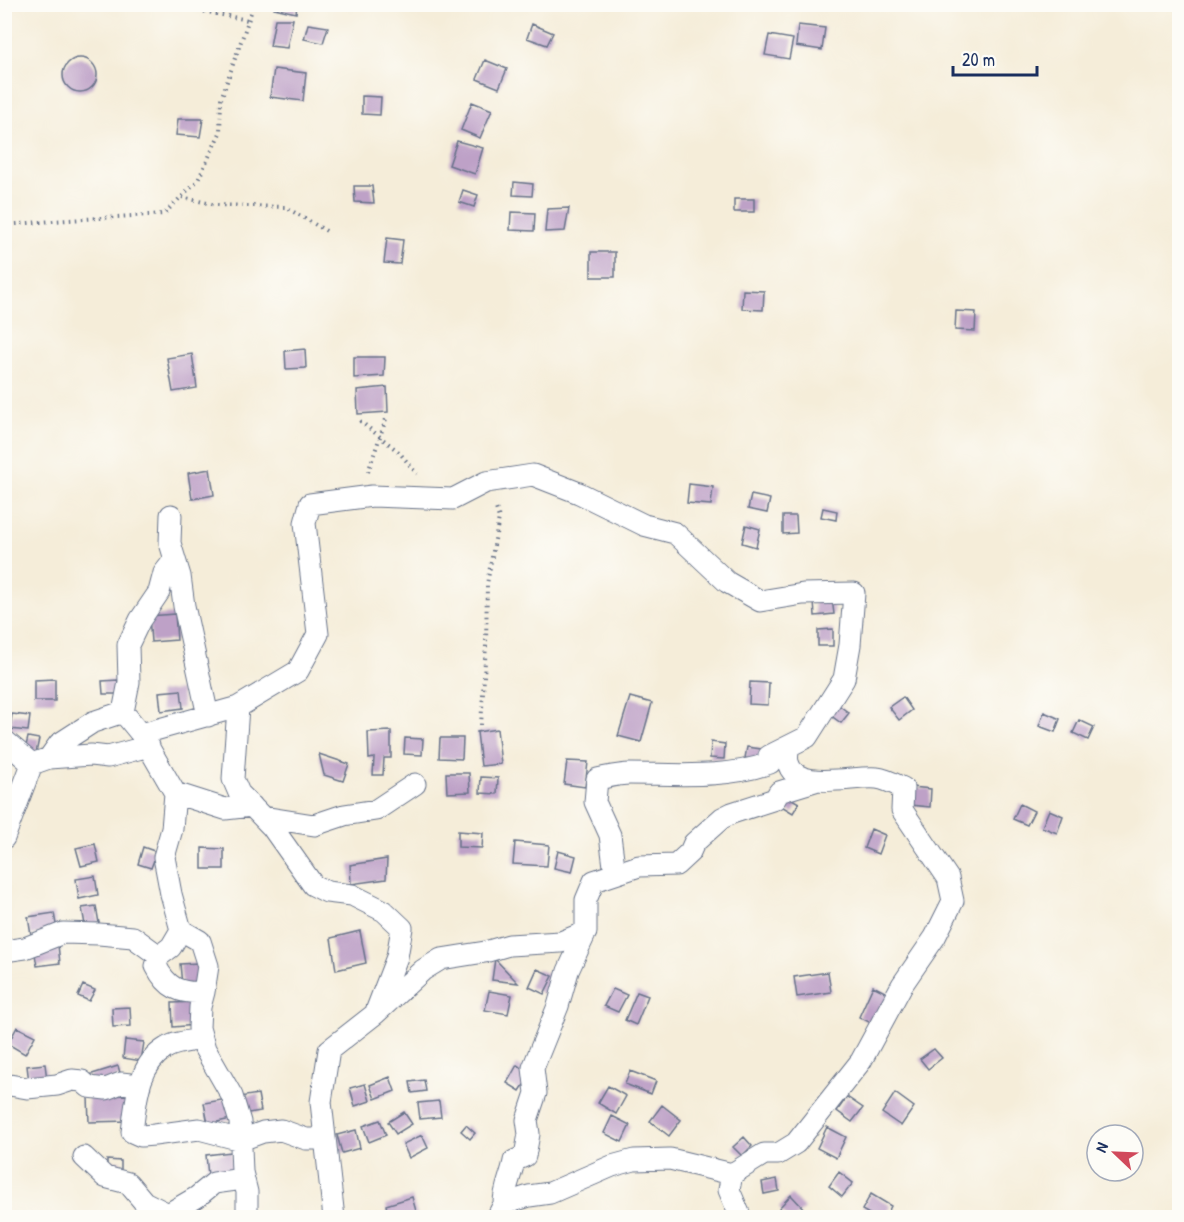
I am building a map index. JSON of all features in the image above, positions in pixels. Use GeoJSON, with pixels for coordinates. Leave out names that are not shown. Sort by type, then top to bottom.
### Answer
{"type":"FeatureCollection","features":[{"type":"Feature","properties":{"kind":"street"},"geometry":{"type":"LineString","coordinates":[[4,740],[41,761],[91,755],[108,757],[145,740],[238,707],[298,671],[318,634],[305,523],[310,504],[372,496],[453,499],[486,482],[533,475],[579,493],[644,525],[675,533],[728,582],[760,601],[803,594],[854,593],[850,645],[844,679],[807,737],[769,756],[770,763],[756,768],[711,775],[628,774],[597,779],[595,802],[610,835],[615,874]]}},
{"type":"Feature","properties":{"kind":"street"},"geometry":{"type":"LineString","coordinates":[[171,515],[170,543],[180,576],[184,606],[208,716]]}},
{"type":"Feature","properties":{"kind":"street"},"geometry":{"type":"LineString","coordinates":[[175,559],[164,573],[159,592],[140,620],[128,645],[129,682],[123,712],[145,740],[175,793],[172,829],[164,857],[181,930],[171,947],[159,956],[156,966],[162,979],[173,987],[188,993],[204,992]]}},
{"type":"Feature","properties":{"kind":"street"},"geometry":{"type":"LineString","coordinates":[[238,707],[233,779],[239,793],[272,826],[313,885],[327,892],[352,895],[384,911],[402,928],[397,957],[375,1014]]}},
{"type":"Feature","properties":{"kind":"street"},"geometry":{"type":"LineString","coordinates":[[4,838],[41,761],[59,744],[93,722],[123,712]]}},
{"type":"Feature","properties":{"kind":"street"},"geometry":{"type":"LineString","coordinates":[[788,748],[788,762],[791,770],[800,777],[815,781]]}},
{"type":"Feature","properties":{"kind":"street"},"geometry":{"type":"LineString","coordinates":[[877,778],[903,789],[902,810],[948,878],[953,901],[934,937],[902,985],[861,1061],[795,1143],[778,1154],[764,1154],[732,1173],[670,1159],[634,1160],[612,1166],[550,1193],[529,1196],[501,1211],[512,1176],[514,1161],[525,1156],[527,1149],[529,1134],[527,1120],[536,1093],[533,1068],[558,1006],[568,971],[586,932],[586,900],[594,881],[639,866],[676,865],[690,852],[694,843],[722,818],[776,799],[779,792],[815,781],[877,778]]}},
{"type":"Feature","properties":{"kind":"street"},"geometry":{"type":"LineString","coordinates":[[175,793],[225,809],[257,811],[314,825],[344,815],[376,810],[415,784]]}},
{"type":"Feature","properties":{"kind":"street"},"geometry":{"type":"LineString","coordinates":[[181,930],[200,940],[208,966],[199,1028],[205,1049],[232,1096],[240,1122],[243,1179],[247,1192],[247,1218]]}},
{"type":"Feature","properties":{"kind":"street"},"geometry":{"type":"LineString","coordinates":[[334,1218],[321,1102],[328,1050],[375,1014],[423,970],[441,959],[484,952],[509,945],[561,942],[586,932]]}},
{"type":"Feature","properties":{"kind":"street"},"geometry":{"type":"LineString","coordinates":[[4,951],[25,948],[63,933],[133,937],[159,956]]}},
{"type":"Feature","properties":{"kind":"street"},"geometry":{"type":"LineString","coordinates":[[202,1039],[166,1047],[150,1063],[136,1092],[132,1132],[141,1136],[199,1129],[241,1140],[263,1132],[281,1130],[306,1139],[324,1139]]}},
{"type":"Feature","properties":{"kind":"street"},"geometry":{"type":"LineString","coordinates":[[4,1084],[27,1088],[57,1086],[72,1080],[82,1081],[89,1087],[106,1089],[121,1083],[140,1085]]}},
{"type":"Feature","properties":{"kind":"street"},"geometry":{"type":"LineString","coordinates":[[84,1157],[105,1178],[128,1183],[144,1202],[167,1216],[214,1183],[243,1179]]}},
{"type":"Feature","properties":{"kind":"street"},"geometry":{"type":"LineString","coordinates":[[732,1173],[729,1190],[741,1218]]}},
{"type":"Feature","properties":{"kind":"path"},"geometry":{"type":"LineString","coordinates":[[182,4],[186,8],[248,20]]}},
{"type":"Feature","properties":{"kind":"path"},"geometry":{"type":"LineString","coordinates":[[4,225],[164,214],[198,180],[220,133],[221,99],[254,4]]}},
{"type":"Feature","properties":{"kind":"path"},"geometry":{"type":"LineString","coordinates":[[460,4],[476,12]]}},
{"type":"Feature","properties":{"kind":"path"},"geometry":{"type":"LineString","coordinates":[[182,197],[216,205],[285,207],[328,232]]}},
{"type":"Feature","properties":{"kind":"path"},"geometry":{"type":"LineString","coordinates":[[366,477],[386,419]]}},
{"type":"Feature","properties":{"kind":"path"},"geometry":{"type":"LineString","coordinates":[[360,421],[399,452],[423,481]]}},
{"type":"Feature","properties":{"kind":"path"},"geometry":{"type":"LineString","coordinates":[[481,725],[488,584],[499,518],[486,482]]}},
{"type":"Feature","properties":{"kind":"building"},"geometry":{"type":"Polygon","coordinates":[[[275,5],[297,5],[296,13],[274,8],[275,5]]]}},
{"type":"Feature","properties":{"kind":"building"},"geometry":{"type":"Polygon","coordinates":[[[275,19],[293,19],[287,48],[270,46],[275,19]]]}},
{"type":"Feature","properties":{"kind":"building"},"geometry":{"type":"Polygon","coordinates":[[[308,24],[328,27],[323,43],[304,39],[308,24]]]}},
{"type":"Feature","properties":{"kind":"building"},"geometry":{"type":"Polygon","coordinates":[[[532,24],[553,33],[547,45],[527,38],[532,24]]]}},
{"type":"Feature","properties":{"kind":"building"},"geometry":{"type":"Polygon","coordinates":[[[798,25],[825,28],[822,50],[796,46],[798,25]]]}},
{"type":"Feature","properties":{"kind":"building"},"geometry":{"type":"Polygon","coordinates":[[[769,35],[793,39],[789,59],[765,55],[769,35]]]}},
{"type":"Feature","properties":{"kind":"building"},"geometry":{"type":"Polygon","coordinates":[[[80,58],[92,63],[97,75],[92,87],[80,92],[68,87],[63,75],[68,63],[80,58]]]}},
{"type":"Feature","properties":{"kind":"building"},"geometry":{"type":"Polygon","coordinates":[[[485,60],[507,69],[499,88],[477,79],[485,60]]]}},
{"type":"Feature","properties":{"kind":"building"},"geometry":{"type":"Polygon","coordinates":[[[274,69],[306,73],[303,101],[270,97],[274,69]]]}},
{"type":"Feature","properties":{"kind":"building"},"geometry":{"type":"Polygon","coordinates":[[[362,96],[381,97],[380,115],[362,114],[362,96]]]}},
{"type":"Feature","properties":{"kind":"building"},"geometry":{"type":"Polygon","coordinates":[[[472,102],[492,110],[480,138],[461,130],[472,102]]]}},
{"type":"Feature","properties":{"kind":"building"},"geometry":{"type":"Polygon","coordinates":[[[178,119],[203,119],[200,137],[176,135],[178,119]]]}},
{"type":"Feature","properties":{"kind":"building"},"geometry":{"type":"Polygon","coordinates":[[[457,141],[483,148],[475,174],[449,165],[457,141]]]}},
{"type":"Feature","properties":{"kind":"building"},"geometry":{"type":"Polygon","coordinates":[[[514,182],[533,184],[532,196],[513,195],[514,182]]]}},
{"type":"Feature","properties":{"kind":"building"},"geometry":{"type":"Polygon","coordinates":[[[354,186],[372,186],[374,203],[355,202],[354,186]]]}},
{"type":"Feature","properties":{"kind":"building"},"geometry":{"type":"Polygon","coordinates":[[[463,190],[478,195],[474,207],[459,202],[463,190]]]}},
{"type":"Feature","properties":{"kind":"building"},"geometry":{"type":"Polygon","coordinates":[[[734,199],[754,199],[754,212],[734,212],[734,199]]]}},
{"type":"Feature","properties":{"kind":"building"},"geometry":{"type":"Polygon","coordinates":[[[569,208],[565,231],[545,232],[547,209],[569,208]]]}},
{"type":"Feature","properties":{"kind":"building"},"geometry":{"type":"Polygon","coordinates":[[[511,212],[535,213],[534,231],[510,230],[511,212]]]}},
{"type":"Feature","properties":{"kind":"building"},"geometry":{"type":"Polygon","coordinates":[[[387,238],[403,240],[400,264],[384,263],[387,238]]]}},
{"type":"Feature","properties":{"kind":"building"},"geometry":{"type":"Polygon","coordinates":[[[591,252],[615,252],[615,277],[591,277],[591,252]]]}},
{"type":"Feature","properties":{"kind":"building"},"geometry":{"type":"Polygon","coordinates":[[[743,290],[764,291],[763,310],[742,309],[743,290]]]}},
{"type":"Feature","properties":{"kind":"building"},"geometry":{"type":"Polygon","coordinates":[[[956,311],[976,312],[975,331],[955,330],[956,311]]]}},
{"type":"Feature","properties":{"kind":"building"},"geometry":{"type":"Polygon","coordinates":[[[305,349],[306,368],[286,369],[285,351],[305,349]]]}},
{"type":"Feature","properties":{"kind":"building"},"geometry":{"type":"Polygon","coordinates":[[[192,354],[197,388],[173,392],[167,358],[192,354]]]}},
{"type":"Feature","properties":{"kind":"building"},"geometry":{"type":"Polygon","coordinates":[[[354,357],[385,357],[384,376],[354,378],[354,357]]]}},
{"type":"Feature","properties":{"kind":"building"},"geometry":{"type":"Polygon","coordinates":[[[387,387],[388,412],[358,414],[357,390],[387,387]]]}},
{"type":"Feature","properties":{"kind":"building"},"geometry":{"type":"Polygon","coordinates":[[[210,469],[214,495],[192,499],[188,473],[210,469]]]}},
{"type":"Feature","properties":{"kind":"building"},"geometry":{"type":"Polygon","coordinates":[[[689,484],[713,487],[711,505],[687,503],[689,484]]]}},
{"type":"Feature","properties":{"kind":"building"},"geometry":{"type":"Polygon","coordinates":[[[751,495],[770,499],[767,513],[748,509],[751,495]]]}},
{"type":"Feature","properties":{"kind":"building"},"geometry":{"type":"Polygon","coordinates":[[[823,508],[837,511],[836,520],[821,517],[823,508]]]}},
{"type":"Feature","properties":{"kind":"building"},"geometry":{"type":"Polygon","coordinates":[[[783,516],[796,516],[797,533],[783,534],[783,516]]]}},
{"type":"Feature","properties":{"kind":"building"},"geometry":{"type":"Polygon","coordinates":[[[746,525],[760,529],[756,547],[742,543],[746,525]]]}},
{"type":"Feature","properties":{"kind":"building"},"geometry":{"type":"Polygon","coordinates":[[[832,599],[834,614],[815,616],[814,601],[832,599]]]}},
{"type":"Feature","properties":{"kind":"building"},"geometry":{"type":"Polygon","coordinates":[[[175,614],[177,640],[151,642],[149,616],[175,614]]]}},
{"type":"Feature","properties":{"kind":"building"},"geometry":{"type":"Polygon","coordinates":[[[833,629],[833,646],[818,646],[818,630],[833,629]]]}},
{"type":"Feature","properties":{"kind":"building"},"geometry":{"type":"Polygon","coordinates":[[[55,679],[55,701],[34,701],[34,680],[55,679]]]}},
{"type":"Feature","properties":{"kind":"building"},"geometry":{"type":"Polygon","coordinates":[[[118,680],[118,694],[103,694],[102,681],[118,680]]]}},
{"type":"Feature","properties":{"kind":"building"},"geometry":{"type":"Polygon","coordinates":[[[750,682],[769,683],[768,705],[749,704],[750,682]]]}},
{"type":"Feature","properties":{"kind":"building"},"geometry":{"type":"Polygon","coordinates":[[[181,690],[183,708],[161,711],[159,692],[181,690]]]}},
{"type":"Feature","properties":{"kind":"building"},"geometry":{"type":"Polygon","coordinates":[[[630,697],[652,703],[641,742],[618,736],[630,697]]]}},
{"type":"Feature","properties":{"kind":"building"},"geometry":{"type":"Polygon","coordinates":[[[903,697],[912,710],[899,720],[889,707],[903,697]]]}},
{"type":"Feature","properties":{"kind":"building"},"geometry":{"type":"Polygon","coordinates":[[[837,704],[849,713],[841,723],[830,715],[837,704]]]}},
{"type":"Feature","properties":{"kind":"building"},"geometry":{"type":"Polygon","coordinates":[[[1044,712],[1060,719],[1055,732],[1039,726],[1044,712]]]}},
{"type":"Feature","properties":{"kind":"building"},"geometry":{"type":"Polygon","coordinates":[[[12,714],[30,716],[28,731],[10,729],[12,714]]]}},
{"type":"Feature","properties":{"kind":"building"},"geometry":{"type":"Polygon","coordinates":[[[1079,720],[1094,727],[1088,740],[1073,733],[1079,720]]]}},
{"type":"Feature","properties":{"kind":"building"},"geometry":{"type":"Polygon","coordinates":[[[497,729],[501,764],[481,766],[477,732],[497,729]]]}},
{"type":"Feature","properties":{"kind":"building"},"geometry":{"type":"Polygon","coordinates":[[[391,731],[391,758],[384,758],[383,775],[373,775],[374,758],[369,759],[368,732],[391,731]]]}},
{"type":"Feature","properties":{"kind":"building"},"geometry":{"type":"Polygon","coordinates":[[[28,737],[39,739],[36,753],[25,751],[28,737]]]}},
{"type":"Feature","properties":{"kind":"building"},"geometry":{"type":"Polygon","coordinates":[[[405,738],[423,739],[422,755],[404,754],[405,738]]]}},
{"type":"Feature","properties":{"kind":"building"},"geometry":{"type":"Polygon","coordinates":[[[440,738],[463,738],[462,759],[439,758],[440,738]]]}},
{"type":"Feature","properties":{"kind":"building"},"geometry":{"type":"Polygon","coordinates":[[[711,742],[725,744],[724,759],[710,758],[711,742]]]}},
{"type":"Feature","properties":{"kind":"building"},"geometry":{"type":"Polygon","coordinates":[[[747,747],[761,749],[759,760],[745,758],[747,747]]]}},
{"type":"Feature","properties":{"kind":"building"},"geometry":{"type":"Polygon","coordinates":[[[319,754],[349,764],[343,781],[324,775],[319,754]]]}},
{"type":"Feature","properties":{"kind":"building"},"geometry":{"type":"Polygon","coordinates":[[[567,761],[588,762],[585,787],[564,784],[567,761]]]}},
{"type":"Feature","properties":{"kind":"building"},"geometry":{"type":"Polygon","coordinates":[[[446,773],[469,773],[470,792],[447,793],[446,773]]]}},
{"type":"Feature","properties":{"kind":"building"},"geometry":{"type":"Polygon","coordinates":[[[481,777],[498,778],[497,794],[480,793],[481,777]]]}},
{"type":"Feature","properties":{"kind":"building"},"geometry":{"type":"Polygon","coordinates":[[[912,787],[931,789],[930,807],[910,805],[912,787]]]}},
{"type":"Feature","properties":{"kind":"building"},"geometry":{"type":"Polygon","coordinates":[[[783,794],[799,803],[793,813],[778,804],[783,794]]]}},
{"type":"Feature","properties":{"kind":"building"},"geometry":{"type":"Polygon","coordinates":[[[1020,804],[1034,811],[1027,825],[1013,819],[1020,804]]]}},
{"type":"Feature","properties":{"kind":"building"},"geometry":{"type":"Polygon","coordinates":[[[1049,810],[1063,816],[1057,833],[1042,827],[1049,810]]]}},
{"type":"Feature","properties":{"kind":"building"},"geometry":{"type":"Polygon","coordinates":[[[871,829],[885,835],[878,854],[864,848],[871,829]]]}},
{"type":"Feature","properties":{"kind":"building"},"geometry":{"type":"Polygon","coordinates":[[[458,831],[483,833],[482,848],[458,847],[458,831]]]}},
{"type":"Feature","properties":{"kind":"building"},"geometry":{"type":"Polygon","coordinates":[[[515,842],[549,845],[547,866],[513,864],[515,842]]]}},
{"type":"Feature","properties":{"kind":"building"},"geometry":{"type":"Polygon","coordinates":[[[95,844],[99,862],[81,866],[76,848],[95,844]]]}},
{"type":"Feature","properties":{"kind":"building"},"geometry":{"type":"Polygon","coordinates":[[[143,847],[157,852],[151,868],[138,864],[143,847]]]}},
{"type":"Feature","properties":{"kind":"building"},"geometry":{"type":"Polygon","coordinates":[[[202,848],[224,849],[224,869],[202,869],[202,848]]]}},
{"type":"Feature","properties":{"kind":"building"},"geometry":{"type":"Polygon","coordinates":[[[558,851],[576,856],[572,872],[554,868],[558,851]]]}},
{"type":"Feature","properties":{"kind":"building"},"geometry":{"type":"Polygon","coordinates":[[[387,859],[386,879],[351,884],[350,865],[387,859]]]}},
{"type":"Feature","properties":{"kind":"building"},"geometry":{"type":"Polygon","coordinates":[[[95,876],[98,895],[79,899],[76,879],[95,876]]]}},
{"type":"Feature","properties":{"kind":"building"},"geometry":{"type":"Polygon","coordinates":[[[96,906],[99,923],[85,925],[82,908],[96,906]]]}},
{"type":"Feature","properties":{"kind":"building"},"geometry":{"type":"Polygon","coordinates":[[[54,913],[57,930],[31,935],[28,917],[54,913]]]}},
{"type":"Feature","properties":{"kind":"building"},"geometry":{"type":"Polygon","coordinates":[[[360,931],[366,963],[336,970],[331,938],[360,931]]]}},
{"type":"Feature","properties":{"kind":"building"},"geometry":{"type":"Polygon","coordinates":[[[58,945],[60,963],[37,966],[34,948],[58,945]]]}},
{"type":"Feature","properties":{"kind":"building"},"geometry":{"type":"Polygon","coordinates":[[[495,959],[518,983],[492,980],[495,959]]]}},
{"type":"Feature","properties":{"kind":"building"},"geometry":{"type":"Polygon","coordinates":[[[199,963],[200,984],[182,985],[180,964],[199,963]]]}},
{"type":"Feature","properties":{"kind":"building"},"geometry":{"type":"Polygon","coordinates":[[[537,969],[553,976],[544,994],[529,987],[537,969]]]}},
{"type":"Feature","properties":{"kind":"building"},"geometry":{"type":"Polygon","coordinates":[[[828,972],[831,992],[797,997],[794,977],[828,972]]]}},
{"type":"Feature","properties":{"kind":"building"},"geometry":{"type":"Polygon","coordinates":[[[83,985],[95,990],[89,1001],[78,996],[83,985]]]}},
{"type":"Feature","properties":{"kind":"building"},"geometry":{"type":"Polygon","coordinates":[[[873,986],[891,995],[877,1026],[859,1017],[873,986]]]}},
{"type":"Feature","properties":{"kind":"building"},"geometry":{"type":"Polygon","coordinates":[[[613,989],[627,995],[618,1012],[604,1006],[613,989]]]}},
{"type":"Feature","properties":{"kind":"building"},"geometry":{"type":"Polygon","coordinates":[[[489,991],[512,995],[508,1014],[485,1010],[489,991]]]}},
{"type":"Feature","properties":{"kind":"building"},"geometry":{"type":"Polygon","coordinates":[[[637,992],[648,996],[636,1025],[625,1020],[637,992]]]}},
{"type":"Feature","properties":{"kind":"building"},"geometry":{"type":"Polygon","coordinates":[[[196,1002],[197,1025],[173,1027],[172,1003],[196,1002]]]}},
{"type":"Feature","properties":{"kind":"building"},"geometry":{"type":"Polygon","coordinates":[[[130,1007],[131,1026],[113,1027],[112,1008],[130,1007]]]}},
{"type":"Feature","properties":{"kind":"building"},"geometry":{"type":"Polygon","coordinates":[[[17,1027],[35,1036],[25,1054],[8,1044],[17,1027]]]}},
{"type":"Feature","properties":{"kind":"building"},"geometry":{"type":"Polygon","coordinates":[[[125,1040],[144,1042],[141,1061],[123,1058],[125,1040]]]}},
{"type":"Feature","properties":{"kind":"building"},"geometry":{"type":"Polygon","coordinates":[[[934,1049],[942,1058],[928,1069],[920,1059],[934,1049]]]}},
{"type":"Feature","properties":{"kind":"building"},"geometry":{"type":"Polygon","coordinates":[[[45,1064],[47,1080],[29,1082],[27,1066],[45,1064]]]}},
{"type":"Feature","properties":{"kind":"building"},"geometry":{"type":"Polygon","coordinates":[[[517,1065],[531,1074],[520,1091],[507,1083],[517,1065]]]}},
{"type":"Feature","properties":{"kind":"building"},"geometry":{"type":"Polygon","coordinates":[[[118,1066],[121,1076],[92,1085],[89,1075],[118,1066]]]}},
{"type":"Feature","properties":{"kind":"building"},"geometry":{"type":"Polygon","coordinates":[[[630,1071],[656,1081],[651,1094],[625,1084],[630,1071]]]}},
{"type":"Feature","properties":{"kind":"building"},"geometry":{"type":"Polygon","coordinates":[[[390,1077],[395,1091],[375,1099],[370,1085],[390,1077]]]}},
{"type":"Feature","properties":{"kind":"building"},"geometry":{"type":"Polygon","coordinates":[[[424,1080],[426,1091],[412,1093],[410,1082],[424,1080]]]}},
{"type":"Feature","properties":{"kind":"building"},"geometry":{"type":"Polygon","coordinates":[[[365,1084],[370,1101],[355,1106],[350,1088],[365,1084]]]}},
{"type":"Feature","properties":{"kind":"building"},"geometry":{"type":"Polygon","coordinates":[[[608,1086],[626,1096],[616,1114],[598,1103],[608,1086]]]}},
{"type":"Feature","properties":{"kind":"building"},"geometry":{"type":"Polygon","coordinates":[[[895,1093],[914,1107],[901,1126],[882,1113],[895,1093]]]}},
{"type":"Feature","properties":{"kind":"building"},"geometry":{"type":"Polygon","coordinates":[[[258,1094],[261,1111],[242,1114],[239,1097],[258,1094]]]}},
{"type":"Feature","properties":{"kind":"building"},"geometry":{"type":"Polygon","coordinates":[[[127,1095],[129,1121],[89,1122],[88,1097],[127,1095]]]}},
{"type":"Feature","properties":{"kind":"building"},"geometry":{"type":"Polygon","coordinates":[[[847,1097],[863,1108],[852,1122],[837,1111],[847,1097]]]}},
{"type":"Feature","properties":{"kind":"building"},"geometry":{"type":"Polygon","coordinates":[[[227,1099],[231,1119],[208,1124],[204,1103],[227,1099]]]}},
{"type":"Feature","properties":{"kind":"building"},"geometry":{"type":"Polygon","coordinates":[[[439,1101],[441,1117],[420,1119],[418,1103],[439,1101]]]}},
{"type":"Feature","properties":{"kind":"building"},"geometry":{"type":"Polygon","coordinates":[[[662,1105],[681,1120],[669,1136],[650,1121],[662,1105]]]}},
{"type":"Feature","properties":{"kind":"building"},"geometry":{"type":"Polygon","coordinates":[[[404,1112],[412,1124],[396,1134],[388,1122],[404,1112]]]}},
{"type":"Feature","properties":{"kind":"building"},"geometry":{"type":"Polygon","coordinates":[[[612,1116],[630,1125],[622,1142],[604,1133],[612,1116]]]}},
{"type":"Feature","properties":{"kind":"building"},"geometry":{"type":"Polygon","coordinates":[[[380,1120],[386,1135],[369,1142],[363,1126],[380,1120]]]}},
{"type":"Feature","properties":{"kind":"building"},"geometry":{"type":"Polygon","coordinates":[[[466,1125],[475,1133],[470,1139],[461,1131],[466,1125]]]}},
{"type":"Feature","properties":{"kind":"building"},"geometry":{"type":"Polygon","coordinates":[[[827,1127],[846,1137],[836,1158],[817,1148],[827,1127]]]}},
{"type":"Feature","properties":{"kind":"building"},"geometry":{"type":"Polygon","coordinates":[[[356,1130],[360,1148],[342,1153],[337,1135],[356,1130]]]}},
{"type":"Feature","properties":{"kind":"building"},"geometry":{"type":"Polygon","coordinates":[[[422,1135],[428,1148],[409,1158],[403,1144],[422,1135]]]}},
{"type":"Feature","properties":{"kind":"building"},"geometry":{"type":"Polygon","coordinates":[[[744,1137],[752,1146],[742,1156],[733,1147],[744,1137]]]}},
{"type":"Feature","properties":{"kind":"building"},"geometry":{"type":"Polygon","coordinates":[[[231,1152],[233,1173],[208,1176],[206,1155],[231,1152]]]}},
{"type":"Feature","properties":{"kind":"building"},"geometry":{"type":"Polygon","coordinates":[[[107,1160],[121,1161],[121,1176],[107,1175],[107,1160]]]}},
{"type":"Feature","properties":{"kind":"building"},"geometry":{"type":"Polygon","coordinates":[[[839,1172],[853,1183],[842,1197],[829,1186],[839,1172]]]}},
{"type":"Feature","properties":{"kind":"building"},"geometry":{"type":"Polygon","coordinates":[[[777,1179],[779,1191],[764,1194],[762,1182],[777,1179]]]}},
{"type":"Feature","properties":{"kind":"building"},"geometry":{"type":"Polygon","coordinates":[[[871,1194],[891,1206],[885,1218],[876,1218],[862,1210],[871,1194]]]}},
{"type":"Feature","properties":{"kind":"building"},"geometry":{"type":"Polygon","coordinates":[[[791,1195],[804,1209],[795,1218],[788,1218],[779,1208],[791,1195]]]}},
{"type":"Feature","properties":{"kind":"building"},"geometry":{"type":"Polygon","coordinates":[[[412,1197],[418,1218],[389,1218],[386,1205],[412,1197]]]}}]}
